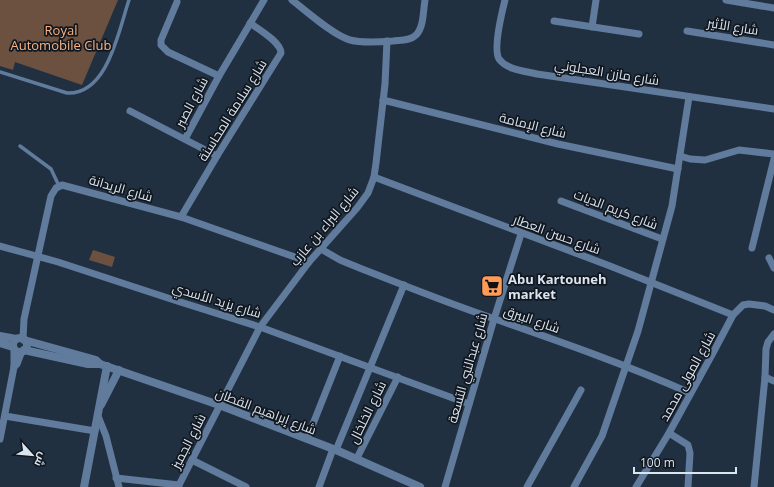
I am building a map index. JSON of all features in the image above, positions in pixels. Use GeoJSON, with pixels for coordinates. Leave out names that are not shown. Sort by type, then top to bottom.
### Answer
{"type":"FeatureCollection","features":[{"type":"Feature","properties":{"kind":"street","name":"شارع الصبر"},"geometry":{"type":"LineString","coordinates":[[185,139],[218,76],[264,0]]}},
{"type":"Feature","properties":{"kind":"street"},"geometry":{"type":"LineString","coordinates":[[292,0],[330,29],[346,39],[355,41],[387,42],[405,40],[416,35],[421,26],[425,0]]}},
{"type":"Feature","properties":{"kind":"street","name":"شارع مازن العجلوني"},"geometry":{"type":"LineString","coordinates":[[504,0],[497,50],[500,60],[518,70],[774,109]]}},
{"type":"Feature","properties":{"kind":"street"},"geometry":{"type":"LineString","coordinates":[[592,27],[596,0]]}},
{"type":"Feature","properties":{"kind":"street"},"geometry":{"type":"LineString","coordinates":[[726,0],[774,8]]}},
{"type":"Feature","properties":{"kind":"street","name":"شارع الصبر"},"geometry":{"type":"LineString","coordinates":[[177,2],[161,40],[161,45],[168,52],[218,76]]}},
{"type":"Feature","properties":{"kind":"street"},"geometry":{"type":"LineString","coordinates":[[554,21],[639,34]]}},
{"type":"Feature","properties":{"kind":"street","name":"شارع سلامة المحاسنة"},"geometry":{"type":"LineString","coordinates":[[181,217],[281,53],[277,43],[250,23]]}},
{"type":"Feature","properties":{"kind":"street","name":"شارع الأثير"},"geometry":{"type":"LineString","coordinates":[[687,31],[774,45]]}},
{"type":"Feature","properties":{"kind":"street","name":"شارع البراء بن عازب"},"geometry":{"type":"LineString","coordinates":[[219,405],[260,327],[309,262],[364,200],[371,186],[374,177],[383,100],[387,42]]}},
{"type":"Feature","properties":{"kind":"street"},"geometry":{"type":"LineString","coordinates":[[574,487],[602,436],[627,366],[672,206],[688,97]]}},
{"type":"Feature","properties":{"kind":"street","name":"شارع الإمامة"},"geometry":{"type":"LineString","coordinates":[[383,100],[558,144],[678,170]]}},
{"type":"Feature","properties":{"kind":"street"},"geometry":{"type":"LineString","coordinates":[[130,111],[217,156]]}},
{"type":"Feature","properties":{"kind":"street"},"geometry":{"type":"LineString","coordinates":[[680,156],[690,159],[705,160],[739,150],[774,154]]}},
{"type":"Feature","properties":{"kind":"street"},"geometry":{"type":"LineString","coordinates":[[752,248],[774,159]]}},
{"type":"Feature","properties":{"kind":"street","name":"شارع حسن العطار"},"geometry":{"type":"LineString","coordinates":[[374,177],[520,234],[610,266],[732,315]]}},
{"type":"Feature","properties":{"kind":"street","name":"شارع الريدانة"},"geometry":{"type":"LineString","coordinates":[[58,186],[65,185],[181,217],[309,262]]}},
{"type":"Feature","properties":{"kind":"street"},"geometry":{"type":"LineString","coordinates":[[0,439],[1,426],[5,416],[44,221],[53,191],[58,186]]}},
{"type":"Feature","properties":{"kind":"street","name":"شارع كريم الديات"},"geometry":{"type":"LineString","coordinates":[[561,201],[662,239]]}},
{"type":"Feature","properties":{"kind":"street","name":"شارع عبدالنبي التسعة"},"geometry":{"type":"LineString","coordinates":[[445,487],[520,234]]}},
{"type":"Feature","properties":{"kind":"street","name":"شارع يزيد الأسدي"},"geometry":{"type":"LineString","coordinates":[[0,246],[38,256],[260,327],[370,366],[469,404]]}},
{"type":"Feature","properties":{"kind":"street","name":"شارع البيرق"},"geometry":{"type":"LineString","coordinates":[[321,249],[340,260],[494,319],[627,366],[657,378],[690,394]]}},
{"type":"Feature","properties":{"kind":"street"},"geometry":{"type":"LineString","coordinates":[[769,258],[774,268]]}},
{"type":"Feature","properties":{"kind":"street"},"geometry":{"type":"LineString","coordinates":[[319,487],[404,285]]}},
{"type":"Feature","properties":{"kind":"street"},"geometry":{"type":"LineString","coordinates":[[732,315],[743,306],[749,304],[765,306],[774,310]]}},
{"type":"Feature","properties":{"kind":"street","name":"شارع المولى محمد"},"geometry":{"type":"LineString","coordinates":[[636,487],[669,433],[732,315]]}},
{"type":"Feature","properties":{"kind":"street"},"geometry":{"type":"LineString","coordinates":[[754,487],[765,377],[766,349],[768,342],[774,334]]}},
{"type":"Feature","properties":{"kind":"street","name":"شارع إبراهيم القطان"},"geometry":{"type":"LineString","coordinates":[[0,336],[19,344]]}},
{"type":"Feature","properties":{"kind":"street","name":"شارع إبراهيم القطان"},"geometry":{"type":"LineString","coordinates":[[0,343],[19,344],[96,360],[104,365],[219,405],[357,458],[420,487]]}},
{"type":"Feature","properties":{"kind":"street"},"geometry":{"type":"LineString","coordinates":[[306,439],[340,356]]}},
{"type":"Feature","properties":{"kind":"street"},"geometry":{"type":"LineString","coordinates":[[84,487],[99,412],[104,365]]}},
{"type":"Feature","properties":{"kind":"street"},"geometry":{"type":"LineString","coordinates":[[119,370],[99,412],[119,487]]}},
{"type":"Feature","properties":{"kind":"street","name":"شارع الخلخال"},"geometry":{"type":"LineString","coordinates":[[357,458],[398,377]]}},
{"type":"Feature","properties":{"kind":"street"},"geometry":{"type":"LineString","coordinates":[[765,377],[774,381]]}},
{"type":"Feature","properties":{"kind":"street"},"geometry":{"type":"LineString","coordinates":[[527,487],[582,390]]}},
{"type":"Feature","properties":{"kind":"street","name":"شارع الجميز"},"geometry":{"type":"LineString","coordinates":[[178,486],[219,405]]}},
{"type":"Feature","properties":{"kind":"street"},"geometry":{"type":"LineString","coordinates":[[5,416],[95,431]]}},
{"type":"Feature","properties":{"kind":"street"},"geometry":{"type":"LineString","coordinates":[[669,433],[688,445],[690,453],[688,487]]}},
{"type":"Feature","properties":{"kind":"street"},"geometry":{"type":"LineString","coordinates":[[192,460],[246,487]]}},
{"type":"Feature","properties":{"kind":"street"},"geometry":{"type":"LineString","coordinates":[[116,478],[178,486]]}},
{"type":"Feature","properties":{"kind":"lane"},"geometry":{"type":"LineString","coordinates":[[0,72],[67,93],[85,89],[99,77],[107,64],[129,0]]}},
{"type":"Feature","properties":{"kind":"lane"},"geometry":{"type":"LineString","coordinates":[[20,146],[51,169],[58,186]]}},
{"type":"Feature","properties":{"kind":"green space","name":"Royal Automobile Club"},"geometry":{"type":"Polygon","coordinates":[[[0,0],[118,0],[82,85],[15,62],[13,70],[0,66],[0,0]]]}},
{"type":"Feature","properties":{"kind":"green space"},"geometry":{"type":"Polygon","coordinates":[[[93,250],[115,257],[112,267],[89,260],[93,250]]]}},
{"type":"Feature","properties":{"kind":"place","name":"Abu Kartouneh market"},"geometry":{"type":"Point","coordinates":[492,286]}}]}
